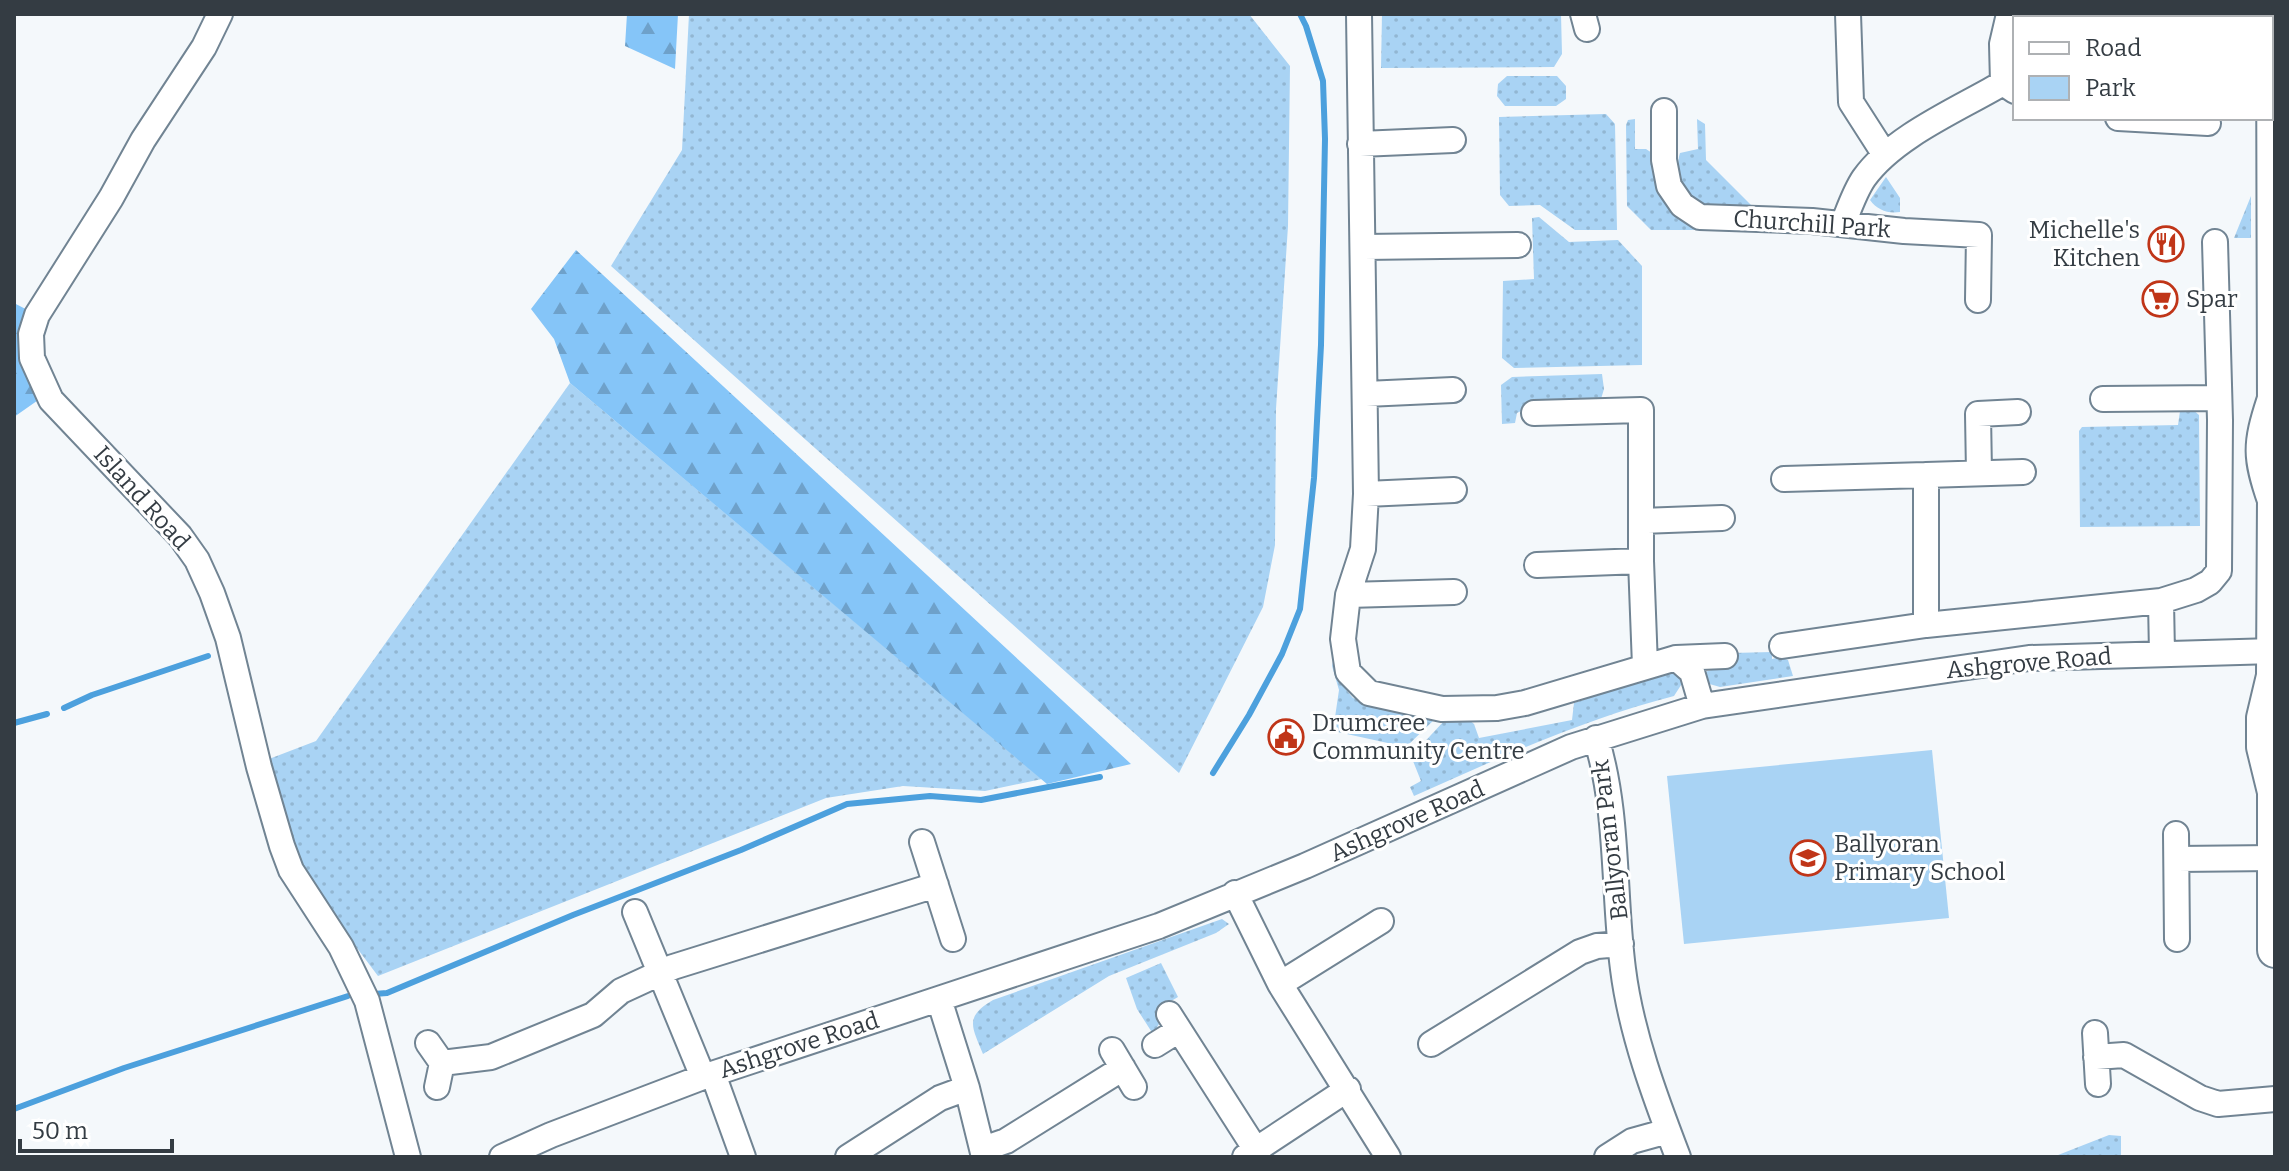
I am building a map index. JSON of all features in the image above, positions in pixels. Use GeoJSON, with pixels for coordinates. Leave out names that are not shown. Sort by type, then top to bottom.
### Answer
{"type":"FeatureCollection","features":[{"type":"Feature","properties":{"kind":"main road"},"geometry":{"type":"LineString","coordinates":[[2274,14],[2274,405],[2263,438],[2263,466],[2275,499],[2274,679],[2264,718],[2264,747],[2275,791],[2275,950]]}},
{"type":"Feature","properties":{"kind":"street","name":"Island Road"},"geometry":{"type":"LineString","coordinates":[[220,14],[204,47],[143,140],[111,198],[37,315],[31,334],[32,358],[51,400],[159,512],[197,560],[228,638],[259,767],[282,846],[291,870],[341,947],[367,1001],[408,1157]]}},
{"type":"Feature","properties":{"kind":"street"},"geometry":{"type":"LineString","coordinates":[[1359,14],[1366,494],[1363,549],[1348,595],[1343,639],[1348,672],[1369,693],[1442,709],[1497,708],[1525,703],[1676,658],[1725,656]]}},
{"type":"Feature","properties":{"kind":"street"},"geometry":{"type":"LineString","coordinates":[[1848,14],[1851,102],[1885,155]]}},
{"type":"Feature","properties":{"kind":"street"},"geometry":{"type":"LineString","coordinates":[[1843,224],[1863,180],[1885,155],[1907,139],[2009,87],[2002,44],[2009,14]]}},
{"type":"Feature","properties":{"kind":"street","name":"Churchill Park"},"geometry":{"type":"LineString","coordinates":[[1664,111],[1664,160],[1669,186],[1682,205],[1700,217],[1979,235],[1978,300]]}},
{"type":"Feature","properties":{"kind":"street"},"geometry":{"type":"LineString","coordinates":[[2154,120],[2208,123]]}},
{"type":"Feature","properties":{"kind":"street"},"geometry":{"type":"LineString","coordinates":[[1360,144],[1453,140]]}},
{"type":"Feature","properties":{"kind":"street"},"geometry":{"type":"LineString","coordinates":[[1782,646],[1926,625],[2161,601],[2210,582],[2219,571],[2215,242]]}},
{"type":"Feature","properties":{"kind":"street"},"geometry":{"type":"LineString","coordinates":[[1364,247],[1518,245]]}},
{"type":"Feature","properties":{"kind":"street"},"geometry":{"type":"LineString","coordinates":[[1366,394],[1453,390]]}},
{"type":"Feature","properties":{"kind":"street"},"geometry":{"type":"LineString","coordinates":[[2103,399],[2219,398]]}},
{"type":"Feature","properties":{"kind":"street"},"geometry":{"type":"LineString","coordinates":[[1534,413],[1641,410],[1645,666]]}},
{"type":"Feature","properties":{"kind":"street"},"geometry":{"type":"LineString","coordinates":[[1979,473],[1978,414],[2018,412]]}},
{"type":"Feature","properties":{"kind":"street"},"geometry":{"type":"LineString","coordinates":[[1784,479],[2023,472]]}},
{"type":"Feature","properties":{"kind":"street"},"geometry":{"type":"LineString","coordinates":[[1926,475],[1926,625]]}},
{"type":"Feature","properties":{"kind":"street"},"geometry":{"type":"LineString","coordinates":[[1366,494],[1454,490]]}},
{"type":"Feature","properties":{"kind":"street"},"geometry":{"type":"LineString","coordinates":[[1641,521],[1722,518]]}},
{"type":"Feature","properties":{"kind":"street"},"geometry":{"type":"LineString","coordinates":[[1537,565],[1641,561]]}},
{"type":"Feature","properties":{"kind":"street"},"geometry":{"type":"LineString","coordinates":[[1348,595],[1454,592]]}},
{"type":"Feature","properties":{"kind":"street"},"geometry":{"type":"LineString","coordinates":[[2161,601],[2162,654]]}},
{"type":"Feature","properties":{"kind":"street","name":"Ashgrove Road"},"geometry":{"type":"LineString","coordinates":[[502,1157],[555,1146],[708,1076],[1159,926],[1305,866],[1596,738],[1702,706],[2029,658],[2274,651]]}},
{"type":"Feature","properties":{"kind":"street"},"geometry":{"type":"LineString","coordinates":[[1676,658],[1692,672],[1702,706]]}},
{"type":"Feature","properties":{"kind":"street","name":"Ballyoran Park"},"geometry":{"type":"LineString","coordinates":[[1596,738],[1608,781],[1629,1009],[1678,1157]]}},
{"type":"Feature","properties":{"kind":"street"},"geometry":{"type":"LineString","coordinates":[[2176,834],[2177,939]]}},
{"type":"Feature","properties":{"kind":"street"},"geometry":{"type":"LineString","coordinates":[[922,842],[953,939]]}},
{"type":"Feature","properties":{"kind":"street"},"geometry":{"type":"LineString","coordinates":[[2177,859],[2274,858]]}},
{"type":"Feature","properties":{"kind":"street"},"geometry":{"type":"LineString","coordinates":[[437,1087],[435,1053],[491,1057],[593,1015],[621,991],[673,967],[936,885]]}},
{"type":"Feature","properties":{"kind":"street"},"geometry":{"type":"LineString","coordinates":[[1235,893],[1280,984],[1388,1157]]}},
{"type":"Feature","properties":{"kind":"street","name":"Ashgrove Road"},"geometry":{"type":"LineString","coordinates":[[635,912],[659,974],[708,1076]]}},
{"type":"Feature","properties":{"kind":"street"},"geometry":{"type":"LineString","coordinates":[[1280,984],[1381,921]]}},
{"type":"Feature","properties":{"kind":"street","name":"Ballyoran Park"},"geometry":{"type":"LineString","coordinates":[[1431,1044],[1580,952],[1597,946],[1621,944]]}},
{"type":"Feature","properties":{"kind":"street"},"geometry":{"type":"LineString","coordinates":[[939,999],[984,1153],[1123,1068]]}},
{"type":"Feature","properties":{"kind":"street"},"geometry":{"type":"LineString","coordinates":[[1155,1045],[1174,1022],[1251,1154],[1348,1089]]}},
{"type":"Feature","properties":{"kind":"street"},"geometry":{"type":"LineString","coordinates":[[2098,1084],[2096,1045],[2124,1055],[2200,1098],[2218,1104],[2275,1099]]}},
{"type":"Feature","properties":{"kind":"street"},"geometry":{"type":"LineString","coordinates":[[708,1076],[743,1157]]}},
{"type":"Feature","properties":{"kind":"street"},"geometry":{"type":"LineString","coordinates":[[848,1157],[940,1098],[967,1088]]}},
{"type":"Feature","properties":{"kind":"street"},"geometry":{"type":"LineString","coordinates":[[1607,1157],[1632,1141],[1668,1131]]}},
{"type":"Feature","properties":{"kind":"green space"},"geometry":{"type":"Polygon","coordinates":[[[627,14],[678,14],[675,69],[625,46],[627,14]]]}},
{"type":"Feature","properties":{"kind":"green space"},"geometry":{"type":"Polygon","coordinates":[[[689,14],[1249,14],[1290,66],[1288,226],[1276,409],[1275,545],[1263,607],[1179,773],[611,266],[682,150],[689,14]]]}},
{"type":"Feature","properties":{"kind":"green space"},"geometry":{"type":"Polygon","coordinates":[[[1382,14],[1561,14],[1562,54],[1554,67],[1381,68],[1382,14]]]}},
{"type":"Feature","properties":{"kind":"green space"},"geometry":{"type":"Polygon","coordinates":[[[1507,76],[1557,76],[1566,86],[1566,99],[1556,106],[1505,106],[1497,96],[1498,84],[1507,76]]]}},
{"type":"Feature","properties":{"kind":"green space"},"geometry":{"type":"Polygon","coordinates":[[[1606,114],[1615,124],[1617,230],[1575,230],[1540,205],[1509,206],[1500,195],[1499,117],[1606,114]]]}},
{"type":"Feature","properties":{"kind":"green space"},"geometry":{"type":"Polygon","coordinates":[[[1635,119],[1635,149],[1646,149],[1655,155],[1660,183],[1722,230],[1651,230],[1627,206],[1626,125],[1628,120],[1635,119]]]}},
{"type":"Feature","properties":{"kind":"green space"},"geometry":{"type":"Polygon","coordinates":[[[1697,119],[1705,124],[1706,160],[1754,208],[1705,208],[1684,190],[1678,163],[1680,153],[1698,149],[1697,119]]]}},
{"type":"Feature","properties":{"kind":"green space"},"geometry":{"type":"Polygon","coordinates":[[[1886,177],[1900,198],[1900,212],[1883,210],[1870,200],[1886,177]]]}},
{"type":"Feature","properties":{"kind":"green space"},"geometry":{"type":"Polygon","coordinates":[[[2251,196],[2251,238],[2234,238],[2251,196]]]}},
{"type":"Feature","properties":{"kind":"green space"},"geometry":{"type":"Polygon","coordinates":[[[1539,217],[1569,242],[1618,240],[1642,266],[1642,365],[1514,368],[1502,358],[1503,281],[1534,279],[1532,218],[1539,217]]]}},
{"type":"Feature","properties":{"kind":"green space"},"geometry":{"type":"Polygon","coordinates":[[[576,250],[1131,764],[1047,784],[570,383],[554,339],[531,309],[576,250]]]}},
{"type":"Feature","properties":{"kind":"green space"},"geometry":{"type":"Polygon","coordinates":[[[14,303],[37,315],[44,396],[14,417],[14,303]]]}},
{"type":"Feature","properties":{"kind":"green space"},"geometry":{"type":"Polygon","coordinates":[[[1602,374],[1604,389],[1601,399],[1580,405],[1538,406],[1517,413],[1515,423],[1502,424],[1501,385],[1512,377],[1602,374]]]}},
{"type":"Feature","properties":{"kind":"green space"},"geometry":{"type":"Polygon","coordinates":[[[570,383],[1042,779],[985,791],[903,786],[826,798],[378,976],[320,899],[297,853],[269,759],[316,741],[570,383]]]}},
{"type":"Feature","properties":{"kind":"green space"},"geometry":{"type":"Polygon","coordinates":[[[2192,409],[2199,415],[2200,526],[2080,527],[2079,431],[2082,427],[2178,425],[2180,411],[2192,409]]]}},
{"type":"Feature","properties":{"kind":"green space"},"geometry":{"type":"Polygon","coordinates":[[[1772,652],[1772,659],[1780,657],[1788,660],[1793,676],[1720,687],[1706,683],[1705,672],[1732,668],[1732,653],[1772,652]]]}},
{"type":"Feature","properties":{"kind":"green space"},"geometry":{"type":"Polygon","coordinates":[[[1333,661],[1344,687],[1353,698],[1436,718],[1406,747],[1333,731],[1339,690],[1333,661]]]}},
{"type":"Feature","properties":{"kind":"green space"},"geometry":{"type":"Polygon","coordinates":[[[1675,672],[1683,682],[1674,696],[1575,728],[1414,796],[1410,787],[1421,781],[1413,761],[1417,750],[1444,721],[1468,719],[1474,724],[1479,738],[1572,720],[1574,703],[1675,672]]]}},
{"type":"Feature","properties":{"kind":"green space"},"geometry":{"type":"Polygon","coordinates":[[[1932,750],[1949,918],[1684,944],[1667,776],[1932,750]]]}},
{"type":"Feature","properties":{"kind":"green space"},"geometry":{"type":"Polygon","coordinates":[[[1222,919],[1229,924],[1216,933],[1109,976],[983,1054],[974,1030],[974,1017],[993,1000],[1222,919]]]}},
{"type":"Feature","properties":{"kind":"green space"},"geometry":{"type":"Polygon","coordinates":[[[1161,963],[1178,997],[1156,1010],[1159,1024],[1153,1034],[1137,1009],[1126,978],[1161,963]]]}},
{"type":"Feature","properties":{"kind":"green space"},"geometry":{"type":"Polygon","coordinates":[[[2109,1135],[2121,1136],[2121,1157],[2053,1157],[2109,1135]]]}},
{"type":"Feature","properties":{"kind":"waterway"},"geometry":{"type":"LineString","coordinates":[[1213,773],[1282,654],[1300,609],[1314,478],[1321,345],[1325,139],[1323,81],[1300,14]]}},
{"type":"Feature","properties":{"kind":"waterway"},"geometry":{"type":"LineString","coordinates":[[64,708],[92,695],[208,656]]}},
{"type":"Feature","properties":{"kind":"waterway"},"geometry":{"type":"LineString","coordinates":[[14,723],[47,714]]}},
{"type":"Feature","properties":{"kind":"waterway"},"geometry":{"type":"LineString","coordinates":[[374,994],[387,993],[847,804],[930,796],[981,800],[1100,777]]}},
{"type":"Feature","properties":{"kind":"waterway"},"geometry":{"type":"LineString","coordinates":[[14,1109],[124,1068],[348,996]]}},
{"type":"Feature","properties":{"kind":"place","name":"Michelle's Kitchen"},"geometry":{"type":"Point","coordinates":[2166,244]}},
{"type":"Feature","properties":{"kind":"place","name":"Spar"},"geometry":{"type":"Point","coordinates":[2160,299]}},
{"type":"Feature","properties":{"kind":"place","name":"Drumcree Community Centre"},"geometry":{"type":"Point","coordinates":[1286,737]}},
{"type":"Feature","properties":{"kind":"place","name":"Ballyoran Primary School"},"geometry":{"type":"Point","coordinates":[1808,858]}}]}
